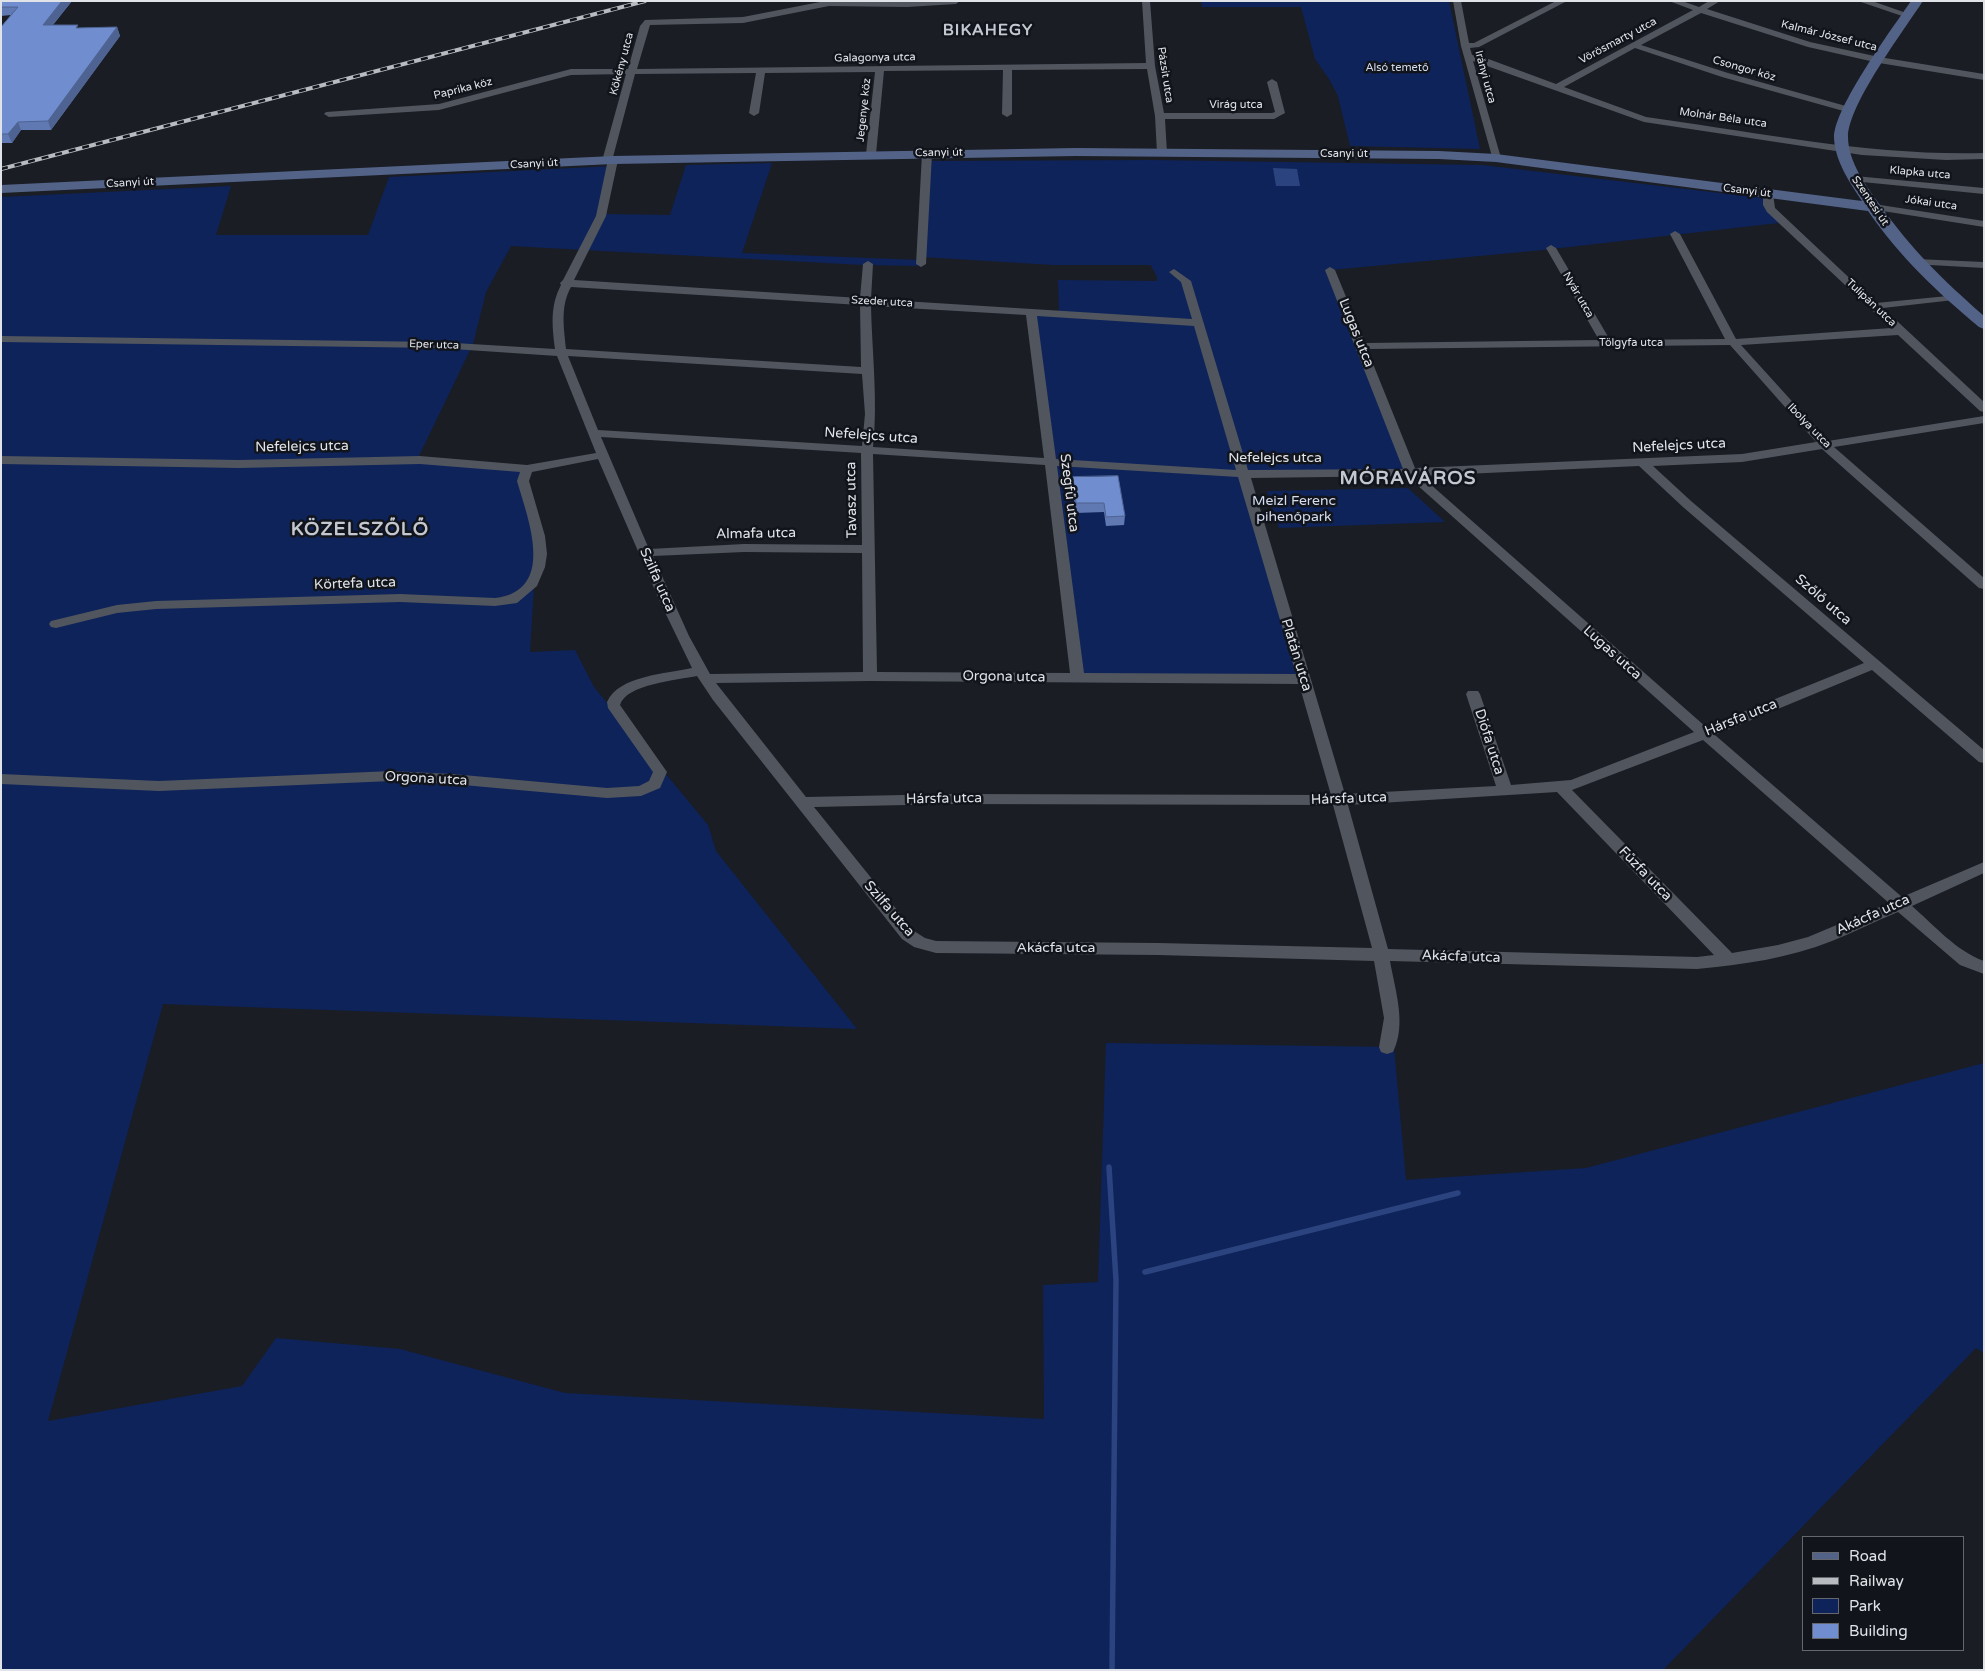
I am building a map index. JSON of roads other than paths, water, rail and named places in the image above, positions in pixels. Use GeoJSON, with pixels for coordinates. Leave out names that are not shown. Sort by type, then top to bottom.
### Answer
{"type":"FeatureCollection","features":[{"type":"Feature","properties":{"kind":"street","name":"Kökény utca"},"geometry":{"type":"LineString","coordinates":[[610,160],[645,24],[656,21],[726,20],[759,17],[829,3],[907,4],[956,1]]}},
{"type":"Feature","properties":{"kind":"street","name":"Pázsit utca"},"geometry":{"type":"LineString","coordinates":[[1146,1],[1151,66],[1160,116],[1162,153]]}},
{"type":"Feature","properties":{"kind":"street","name":"Irányi utca"},"geometry":{"type":"LineString","coordinates":[[1457,1],[1465,46],[1496,158]]}},
{"type":"Feature","properties":{"kind":"street"},"geometry":{"type":"LineString","coordinates":[[1465,46],[1476,45],[1563,1]]}},
{"type":"Feature","properties":{"kind":"street","name":"Kalmár József utca"},"geometry":{"type":"LineString","coordinates":[[1673,1],[1808,44],[1879,60],[1984,77]]}},
{"type":"Feature","properties":{"kind":"street","name":"Vörösmarty utca"},"geometry":{"type":"LineString","coordinates":[[1557,87],[1716,1]]}},
{"type":"Feature","properties":{"kind":"street"},"geometry":{"type":"LineString","coordinates":[[1862,1],[1908,15]]}},
{"type":"Feature","properties":{"kind":"street"},"geometry":{"type":"LineString","coordinates":[[1842,149],[1841,136],[1850,110],[1917,1]]}},
{"type":"Feature","properties":{"kind":"street","name":"Csongor köz"},"geometry":{"type":"LineString","coordinates":[[1633,45],[1725,75],[1850,110]]}},
{"type":"Feature","properties":{"kind":"street","name":"Molnár Béla utca"},"geometry":{"type":"LineString","coordinates":[[1468,57],[1480,59],[1644,119],[1842,149],[1901,155],[1984,156]]}},
{"type":"Feature","properties":{"kind":"street","name":"Galagonya utca"},"geometry":{"type":"LineString","coordinates":[[600,71],[1151,66]]}},
{"type":"Feature","properties":{"kind":"street"},"geometry":{"type":"LineString","coordinates":[[1007,114],[1008,68]]}},
{"type":"Feature","properties":{"kind":"street","name":"Jegenye köz"},"geometry":{"type":"LineString","coordinates":[[871,154],[880,69]]}},
{"type":"Feature","properties":{"kind":"street"},"geometry":{"type":"LineString","coordinates":[[754,113],[761,70]]}},
{"type":"Feature","properties":{"kind":"street","name":"Paprika köz"},"geometry":{"type":"LineString","coordinates":[[329,114],[439,108],[564,73],[600,71]]}},
{"type":"Feature","properties":{"kind":"street","name":"Virág utca"},"geometry":{"type":"LineString","coordinates":[[1160,116],[1274,116],[1280,113],[1272,82]]}},
{"type":"Feature","properties":{"kind":"street","name":"Szentesi út"},"geometry":{"type":"LineString","coordinates":[[1842,149],[1855,179],[1890,230],[1916,262],[1984,324]]}},
{"type":"Feature","properties":{"kind":"street","name":"Csanyi út"},"geometry":{"type":"LineString","coordinates":[[1,190],[610,160],[871,154],[1439,154],[1496,158],[1874,208]]}},
{"type":"Feature","properties":{"kind":"street"},"geometry":{"type":"LineString","coordinates":[[921,264],[927,154]]}},
{"type":"Feature","properties":{"kind":"street","name":"Szilfa utca"},"geometry":{"type":"LineString","coordinates":[[610,160],[601,216],[565,283],[560,297],[557,317],[561,352],[644,552],[685,644],[702,675],[908,935],[920,943]]}},
{"type":"Feature","properties":{"kind":"street","name":"Klapka utca"},"geometry":{"type":"LineString","coordinates":[[1855,179],[1984,191]]}},
{"type":"Feature","properties":{"kind":"street","name":"Tulipán utca"},"geometry":{"type":"LineString","coordinates":[[1768,194],[1768,205],[1776,214],[1984,409]]}},
{"type":"Feature","properties":{"kind":"street","name":"Jókai utca"},"geometry":{"type":"LineString","coordinates":[[1874,208],[1984,224]]}},
{"type":"Feature","properties":{"kind":"street","name":"Ibolya utca"},"geometry":{"type":"LineString","coordinates":[[1675,234],[1733,342],[1825,445],[1984,585]]}},
{"type":"Feature","properties":{"kind":"street","name":"Nyár utca"},"geometry":{"type":"LineString","coordinates":[[1551,248],[1606,343]]}},
{"type":"Feature","properties":{"kind":"street"},"geometry":{"type":"LineString","coordinates":[[1916,262],[1984,265]]}},
{"type":"Feature","properties":{"kind":"street","name":"Tavasz utca"},"geometry":{"type":"LineString","coordinates":[[868,264],[865,301],[867,371],[871,414],[867,450],[870,676]]}},
{"type":"Feature","properties":{"kind":"street","name":"Lugas utca"},"geometry":{"type":"LineString","coordinates":[[1330,270],[1411,473],[1704,733],[1900,903],[1954,953],[1975,966],[1984,968]]}},
{"type":"Feature","properties":{"kind":"street","name":"Platán utca"},"geometry":{"type":"LineString","coordinates":[[1174,272],[1186,281],[1339,800],[1380,954],[1392,1018],[1387,1047]]}},
{"type":"Feature","properties":{"kind":"street","name":"Szeder utca"},"geometry":{"type":"LineString","coordinates":[[565,283],[1198,323]]}},
{"type":"Feature","properties":{"kind":"street"},"geometry":{"type":"LineString","coordinates":[[1875,306],[1954,297]]}},
{"type":"Feature","properties":{"kind":"street","name":"Szegfű utca"},"geometry":{"type":"LineString","coordinates":[[1031,311],[1078,678]]}},
{"type":"Feature","properties":{"kind":"street","name":"Tölgyfa utca"},"geometry":{"type":"LineString","coordinates":[[1360,346],[1733,342],[1902,331]]}},
{"type":"Feature","properties":{"kind":"street","name":"Eper utca"},"geometry":{"type":"LineString","coordinates":[[1,340],[438,345],[867,371]]}},
{"type":"Feature","properties":{"kind":"street","name":"Nefelejcs utca"},"geometry":{"type":"LineString","coordinates":[[594,433],[1244,474],[1411,473],[1644,464],[1742,458],[1984,419]]}},
{"type":"Feature","properties":{"kind":"street","name":"Nefelejcs utca"},"geometry":{"type":"LineString","coordinates":[[1,460],[239,464],[413,460],[526,470],[602,454]]}},
{"type":"Feature","properties":{"kind":"street","name":"Szőlő utca"},"geometry":{"type":"LineString","coordinates":[[1644,464],[1687,504],[1984,758]]}},
{"type":"Feature","properties":{"kind":"street","name":"Körtefa utca"},"geometry":{"type":"LineString","coordinates":[[56,624],[117,609],[156,605],[400,598],[463,599],[495,602],[512,600],[520,596],[530,586],[541,554],[541,545],[523,481],[526,470]]}},
{"type":"Feature","properties":{"kind":"street","name":"Almafa utca"},"geometry":{"type":"LineString","coordinates":[[644,552],[744,548],[868,549]]}},
{"type":"Feature","properties":{"kind":"street","name":"Hársfa utca"},"geometry":{"type":"LineString","coordinates":[[802,802],[952,799],[1339,800],[1561,787],[1574,784],[1678,745],[1873,664]]}},
{"type":"Feature","properties":{"kind":"street","name":"Orgona utca"},"geometry":{"type":"LineString","coordinates":[[1,779],[159,786],[392,776],[452,779],[607,793],[641,791],[656,784],[660,772],[613,705],[620,691],[630,686],[702,675],[1303,679]]}},
{"type":"Feature","properties":{"kind":"street","name":"Diófa utca"},"geometry":{"type":"LineString","coordinates":[[1472,694],[1504,790]]}},
{"type":"Feature","properties":{"kind":"street","name":"Fűzfa utca"},"geometry":{"type":"LineString","coordinates":[[1561,787],[1729,960]]}},
{"type":"Feature","properties":{"kind":"street","name":"Akácfa utca"},"geometry":{"type":"LineString","coordinates":[[920,943],[936,947],[1380,954],[1661,964],[1729,960],[1756,957],[1826,937],[1984,867]]}},
{"type":"Feature","properties":{"kind":"waterway"},"geometry":{"type":"LineString","coordinates":[[1109,1167],[1116,1280],[1112,1670]]}},
{"type":"Feature","properties":{"kind":"waterway"},"geometry":{"type":"LineString","coordinates":[[1145,1272],[1458,1193]]}},
{"type":"Feature","properties":{"kind":"railway"},"geometry":{"type":"LineString","coordinates":[[1,169],[645,1]]}},
{"type":"Feature","properties":{"kind":"district","name":"BIKAHEGY"},"geometry":{"type":"Point","coordinates":[988,31]}},
{"type":"Feature","properties":{"kind":"district","name":"MÓRAVÁROS"},"geometry":{"type":"Point","coordinates":[1408,479]}},
{"type":"Feature","properties":{"kind":"district","name":"KÖZELSZŐLŐ"},"geometry":{"type":"Point","coordinates":[360,530]}},
{"type":"Feature","properties":{"kind":"park label","name":"Alsó temető"},"geometry":{"type":"Point","coordinates":[1397,68]}},
{"type":"Feature","properties":{"kind":"park label","name":"Meizl Ferenc pihenőpark"},"geometry":{"type":"Point","coordinates":[1294,510]}}]}
